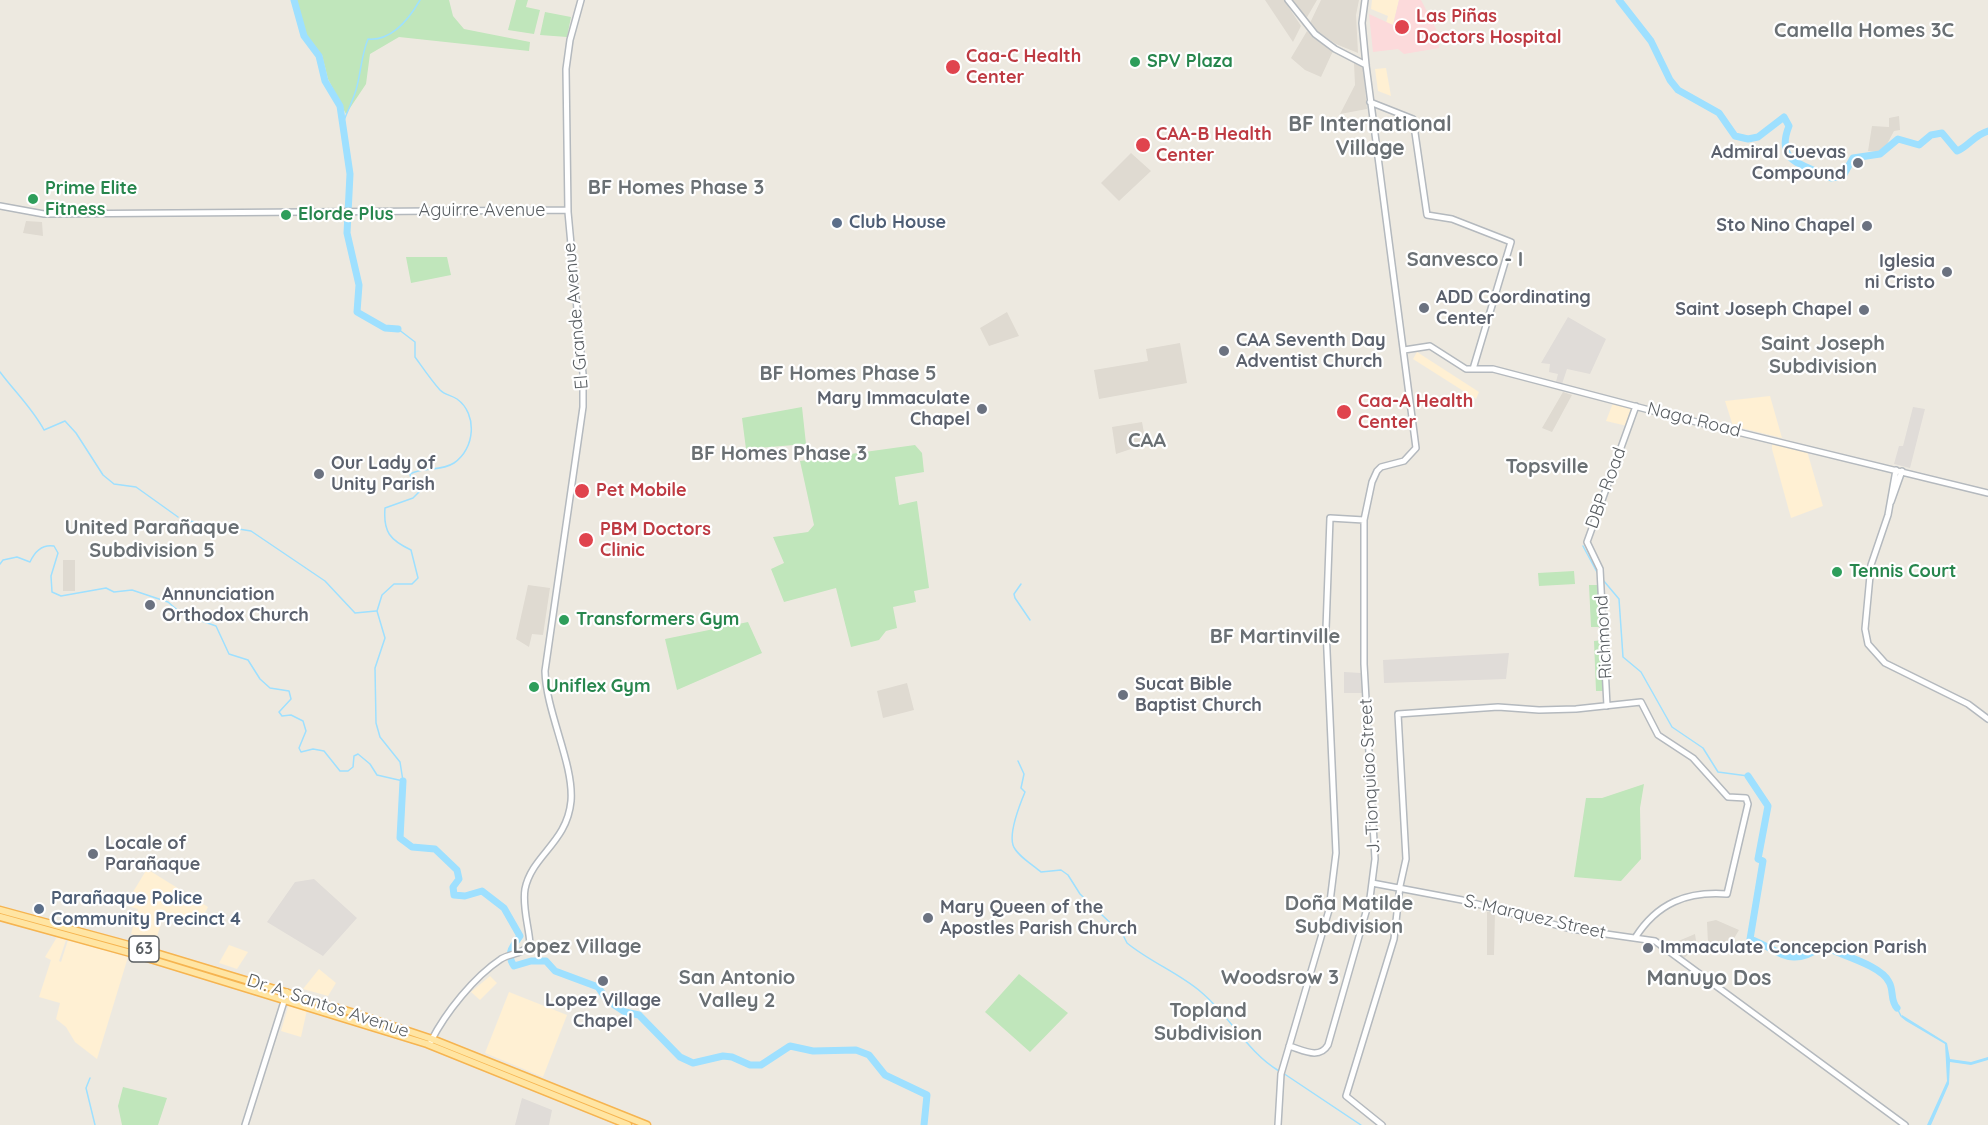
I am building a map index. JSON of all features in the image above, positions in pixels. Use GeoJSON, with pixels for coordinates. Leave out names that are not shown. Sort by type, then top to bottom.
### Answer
{"type":"FeatureCollection","features":[{"type":"Feature","properties":{"kind":"main road","name":"Dr. A. Santos Avenue"},"geometry":{"type":"LineString","coordinates":[[0,910],[136,946],[431,1042],[648,1125]]}},
{"type":"Feature","properties":{"kind":"main road","name":"Dr. A. Santos Avenue"},"geometry":{"type":"LineString","coordinates":[[0,917],[286,995]]}},
{"type":"Feature","properties":{"kind":"main road","name":"Dr. A. Santos Avenue"},"geometry":{"type":"LineString","coordinates":[[537,1084],[628,1125]]}},
{"type":"Feature","properties":{"kind":"street","name":"El Grande Avenue"},"geometry":{"type":"LineString","coordinates":[[431,1042],[452,1006],[509,956],[528,947],[525,889],[533,870],[562,833],[571,797],[548,696],[545,671],[583,407],[583,374],[568,210],[567,71],[570,40],[581,0]]}},
{"type":"Feature","properties":{"kind":"street"},"geometry":{"type":"LineString","coordinates":[[1288,0],[1315,34],[1335,49],[1364,62]]}},
{"type":"Feature","properties":{"kind":"street"},"geometry":{"type":"LineString","coordinates":[[1365,0],[1362,23],[1364,62],[1404,350]]}},
{"type":"Feature","properties":{"kind":"street"},"geometry":{"type":"LineString","coordinates":[[1370,102],[1413,119],[1427,215],[1452,219],[1508,239],[1512,244],[1473,369]]}},
{"type":"Feature","properties":{"kind":"street","name":"Aguirre Avenue"},"geometry":{"type":"LineString","coordinates":[[0,206],[45,214],[568,210]]}},
{"type":"Feature","properties":{"kind":"street","name":"Naga Road"},"geometry":{"type":"LineString","coordinates":[[1404,350],[1430,346],[1466,369],[1493,369],[1988,493]]}},
{"type":"Feature","properties":{"kind":"street","name":"J. Tionquiao Street"},"geometry":{"type":"LineString","coordinates":[[1289,1046],[1317,1054],[1322,1053],[1328,1045],[1359,941],[1372,884],[1375,859],[1364,659],[1364,520],[1374,476],[1379,468],[1404,461],[1415,450],[1404,350]]}},
{"type":"Feature","properties":{"kind":"street","name":"DBP Road"},"geometry":{"type":"LineString","coordinates":[[1600,574],[1587,542],[1636,406]]}},
{"type":"Feature","properties":{"kind":"street"},"geometry":{"type":"LineString","coordinates":[[1899,471],[1871,565],[1865,629],[1868,644],[1885,663],[1968,704],[1988,719]]}},
{"type":"Feature","properties":{"kind":"street"},"geometry":{"type":"LineString","coordinates":[[1278,1125],[1281,1074],[1329,910],[1336,853],[1326,628],[1330,518],[1364,520]]}},
{"type":"Feature","properties":{"kind":"street","name":"Richmond"},"geometry":{"type":"LineString","coordinates":[[1600,574],[1607,706]]}},
{"type":"Feature","properties":{"kind":"street"},"geometry":{"type":"LineString","coordinates":[[1382,1125],[1346,1096],[1394,939],[1397,886],[1406,859],[1398,714],[1498,706],[1539,710],[1641,702],[1658,735],[1693,758],[1728,797],[1746,798],[1748,804],[1727,894],[1696,894],[1665,904],[1651,917],[1635,938]]}},
{"type":"Feature","properties":{"kind":"street","name":"S. Marquez Street"},"geometry":{"type":"LineString","coordinates":[[1372,884],[1397,886],[1462,900],[1571,929],[1659,943],[1905,1125]]}},
{"type":"Feature","properties":{"kind":"street"},"geometry":{"type":"LineString","coordinates":[[245,1125],[286,995]]}},
{"type":"Feature","properties":{"kind":"shaded area"},"geometry":{"type":"Polygon","coordinates":[[[1265,0],[1284,0],[1301,26],[1293,42],[1265,0]]]}},
{"type":"Feature","properties":{"kind":"shaded area"},"geometry":{"type":"Polygon","coordinates":[[[1290,0],[1317,0],[1306,19],[1290,0]]]}},
{"type":"Feature","properties":{"kind":"shaded area"},"geometry":{"type":"Polygon","coordinates":[[[1321,0],[1359,0],[1356,15],[1358,53],[1336,44],[1312,28],[1310,23],[1321,0]]]}},
{"type":"Feature","properties":{"kind":"shaded area"},"geometry":{"type":"Polygon","coordinates":[[[1372,0],[1399,0],[1393,25],[1386,23],[1388,16],[1371,9],[1372,0]]]}},
{"type":"Feature","properties":{"kind":"shaded area","name":"Las Piñas Doctors Hospital"},"geometry":{"type":"Polygon","coordinates":[[[1399,0],[1421,0],[1436,29],[1439,48],[1404,54],[1398,49],[1373,52],[1369,14],[1393,25],[1399,0]]]}},
{"type":"Feature","properties":{"kind":"shaded area"},"geometry":{"type":"Polygon","coordinates":[[[1307,31],[1333,51],[1321,77],[1305,70],[1291,58],[1307,31]]]}},
{"type":"Feature","properties":{"kind":"shaded area"},"geometry":{"type":"Polygon","coordinates":[[[1354,63],[1363,67],[1367,109],[1340,114],[1355,85],[1354,63]]]}},
{"type":"Feature","properties":{"kind":"shaded area"},"geometry":{"type":"Polygon","coordinates":[[[1386,68],[1391,96],[1378,91],[1375,69],[1386,68]]]}},
{"type":"Feature","properties":{"kind":"shaded area"},"geometry":{"type":"Polygon","coordinates":[[[1899,116],[1900,130],[1894,131],[1886,146],[1877,152],[1868,151],[1872,126],[1889,127],[1889,118],[1899,116]]]}},
{"type":"Feature","properties":{"kind":"shaded area"},"geometry":{"type":"Polygon","coordinates":[[[1131,153],[1151,171],[1119,201],[1101,183],[1131,153]]]}},
{"type":"Feature","properties":{"kind":"shaded area"},"geometry":{"type":"Polygon","coordinates":[[[26,221],[42,222],[43,236],[23,233],[26,221]]]}},
{"type":"Feature","properties":{"kind":"shaded area"},"geometry":{"type":"Polygon","coordinates":[[[1007,312],[1019,336],[989,346],[980,328],[1007,312]]]}},
{"type":"Feature","properties":{"kind":"shaded area"},"geometry":{"type":"Polygon","coordinates":[[[1568,317],[1606,339],[1590,374],[1567,369],[1562,384],[1556,382],[1558,374],[1549,372],[1550,364],[1541,363],[1568,317]]]}},
{"type":"Feature","properties":{"kind":"shaded area"},"geometry":{"type":"Polygon","coordinates":[[[1180,343],[1187,383],[1099,399],[1094,370],[1148,361],[1146,349],[1180,343]]]}},
{"type":"Feature","properties":{"kind":"shaded area"},"geometry":{"type":"Polygon","coordinates":[[[1417,352],[1479,392],[1476,399],[1413,359],[1417,352]]]}},
{"type":"Feature","properties":{"kind":"shaded area"},"geometry":{"type":"Polygon","coordinates":[[[1563,392],[1572,395],[1552,432],[1542,428],[1563,392]]]}},
{"type":"Feature","properties":{"kind":"shaded area"},"geometry":{"type":"Polygon","coordinates":[[[1770,396],[1782,438],[1733,426],[1725,401],[1770,396]]]}},
{"type":"Feature","properties":{"kind":"shaded area"},"geometry":{"type":"Polygon","coordinates":[[[1613,403],[1633,408],[1627,426],[1606,421],[1613,403]]]}},
{"type":"Feature","properties":{"kind":"shaded area"},"geometry":{"type":"Polygon","coordinates":[[[1913,407],[1925,409],[1910,468],[1894,464],[1899,446],[1903,446],[1913,407]]]}},
{"type":"Feature","properties":{"kind":"shaded area"},"geometry":{"type":"Polygon","coordinates":[[[1142,422],[1146,444],[1116,454],[1112,427],[1142,422]]]}},
{"type":"Feature","properties":{"kind":"shaded area"},"geometry":{"type":"Polygon","coordinates":[[[1772,442],[1807,451],[1823,506],[1791,518],[1772,442]]]}},
{"type":"Feature","properties":{"kind":"shaded area"},"geometry":{"type":"Polygon","coordinates":[[[63,560],[75,560],[75,591],[63,591],[63,560]]]}},
{"type":"Feature","properties":{"kind":"shaded area"},"geometry":{"type":"Polygon","coordinates":[[[528,585],[550,588],[543,635],[532,634],[529,647],[516,639],[528,585]]]}},
{"type":"Feature","properties":{"kind":"shaded area"},"geometry":{"type":"Polygon","coordinates":[[[1509,653],[1506,679],[1384,683],[1383,660],[1509,653]]]}},
{"type":"Feature","properties":{"kind":"shaded area"},"geometry":{"type":"Polygon","coordinates":[[[1344,672],[1361,673],[1362,693],[1344,693],[1344,672]]]}},
{"type":"Feature","properties":{"kind":"shaded area"},"geometry":{"type":"Polygon","coordinates":[[[907,683],[914,710],[883,718],[877,691],[907,683]]]}},
{"type":"Feature","properties":{"kind":"shaded area"},"geometry":{"type":"Polygon","coordinates":[[[147,869],[208,907],[198,926],[163,918],[155,942],[131,934],[138,909],[125,905],[147,869]]]}},
{"type":"Feature","properties":{"kind":"shaded area"},"geometry":{"type":"Polygon","coordinates":[[[314,879],[357,918],[323,956],[267,922],[295,882],[314,879]]]}},
{"type":"Feature","properties":{"kind":"shaded area"},"geometry":{"type":"Polygon","coordinates":[[[1487,912],[1495,912],[1494,955],[1487,955],[1487,912]]]}},
{"type":"Feature","properties":{"kind":"shaded area"},"geometry":{"type":"Polygon","coordinates":[[[1716,920],[1739,930],[1726,952],[1708,944],[1707,922],[1716,920]]]}},
{"type":"Feature","properties":{"kind":"shaded area"},"geometry":{"type":"Polygon","coordinates":[[[1695,934],[1697,947],[1684,958],[1672,949],[1676,942],[1695,934]]]}},
{"type":"Feature","properties":{"kind":"shaded area"},"geometry":{"type":"Polygon","coordinates":[[[57,937],[66,940],[59,961],[61,962],[68,940],[128,957],[97,1059],[75,1042],[66,1027],[56,1019],[60,1003],[39,997],[51,960],[45,957],[57,937]]]}},
{"type":"Feature","properties":{"kind":"shaded area"},"geometry":{"type":"Polygon","coordinates":[[[229,945],[248,952],[237,969],[219,963],[229,945]]]}},
{"type":"Feature","properties":{"kind":"shaded area"},"geometry":{"type":"Polygon","coordinates":[[[319,969],[336,983],[328,996],[303,989],[319,969]]]}},
{"type":"Feature","properties":{"kind":"shaded area"},"geometry":{"type":"Polygon","coordinates":[[[490,976],[497,983],[480,1000],[471,992],[490,976]]]}},
{"type":"Feature","properties":{"kind":"shaded area"},"geometry":{"type":"Polygon","coordinates":[[[509,992],[567,1015],[543,1077],[485,1053],[509,992]]]}},
{"type":"Feature","properties":{"kind":"shaded area"},"geometry":{"type":"Polygon","coordinates":[[[289,1004],[307,1010],[301,1037],[281,1031],[289,1004]]]}},
{"type":"Feature","properties":{"kind":"shaded area"},"geometry":{"type":"Polygon","coordinates":[[[522,1098],[552,1110],[549,1125],[515,1125],[522,1098]]]}},
{"type":"Feature","properties":{"kind":"green space"},"geometry":{"type":"Polygon","coordinates":[[[294,0],[449,0],[453,16],[464,29],[530,42],[529,51],[399,37],[370,54],[366,84],[346,114],[328,79],[322,55],[304,36],[294,0]]]}},
{"type":"Feature","properties":{"kind":"green space"},"geometry":{"type":"Polygon","coordinates":[[[516,0],[528,0],[526,7],[540,10],[534,34],[508,30],[516,0]]]}},
{"type":"Feature","properties":{"kind":"green space"},"geometry":{"type":"Polygon","coordinates":[[[545,12],[571,17],[567,37],[540,35],[545,12]]]}},
{"type":"Feature","properties":{"kind":"green space"},"geometry":{"type":"Polygon","coordinates":[[[406,257],[447,257],[451,275],[411,283],[406,257]]]}},
{"type":"Feature","properties":{"kind":"green space"},"geometry":{"type":"Polygon","coordinates":[[[802,407],[806,444],[746,449],[742,418],[802,407]]]}},
{"type":"Feature","properties":{"kind":"green space"},"geometry":{"type":"Polygon","coordinates":[[[915,445],[922,453],[924,472],[895,477],[899,505],[917,501],[929,588],[914,591],[916,602],[893,607],[897,628],[886,631],[879,640],[851,647],[836,588],[784,602],[771,569],[784,563],[773,537],[808,532],[814,525],[800,461],[915,445]]]}},
{"type":"Feature","properties":{"kind":"green space"},"geometry":{"type":"Polygon","coordinates":[[[1574,571],[1575,584],[1539,586],[1538,573],[1574,571]]]}},
{"type":"Feature","properties":{"kind":"green space"},"geometry":{"type":"Polygon","coordinates":[[[1589,585],[1599,585],[1602,627],[1591,627],[1589,585]]]}},
{"type":"Feature","properties":{"kind":"green space"},"geometry":{"type":"Polygon","coordinates":[[[748,622],[762,653],[677,690],[665,639],[748,622]]]}},
{"type":"Feature","properties":{"kind":"green space"},"geometry":{"type":"Polygon","coordinates":[[[1603,640],[1605,691],[1596,691],[1594,641],[1603,640]]]}},
{"type":"Feature","properties":{"kind":"green space"},"geometry":{"type":"Polygon","coordinates":[[[1644,784],[1640,808],[1641,859],[1621,881],[1574,877],[1586,798],[1602,798],[1644,784]]]}},
{"type":"Feature","properties":{"kind":"green space"},"geometry":{"type":"Polygon","coordinates":[[[1019,974],[1068,1013],[1030,1052],[985,1012],[1019,974]]]}},
{"type":"Feature","properties":{"kind":"green space"},"geometry":{"type":"Polygon","coordinates":[[[123,1087],[167,1098],[158,1125],[122,1125],[118,1106],[123,1087]]]}},
{"type":"Feature","properties":{"kind":"water"},"geometry":{"type":"Polygon","coordinates":[[[1902,1015],[1947,1043],[1950,1059],[1971,1062],[1988,1057],[1988,1060],[1971,1065],[1950,1062],[1949,1084],[1931,1125],[1927,1125],[1947,1081],[1945,1044],[1906,1021],[1901,1017],[1902,1015]]]}},
{"type":"Feature","properties":{"kind":"waterway"},"geometry":{"type":"LineString","coordinates":[[294,0],[304,36],[319,56],[325,81],[340,106],[350,174],[347,233],[359,285],[357,312],[385,328],[398,329]]}},
{"type":"Feature","properties":{"kind":"waterway"},"geometry":{"type":"LineString","coordinates":[[342,126],[356,90],[368,39],[376,39],[392,33],[405,21],[420,0]]}},
{"type":"Feature","properties":{"kind":"waterway"},"geometry":{"type":"LineString","coordinates":[[1619,0],[1651,41],[1670,80],[1678,90],[1719,113],[1735,136],[1748,139],[1758,137],[1784,117],[1789,126],[1785,139],[1789,155],[1802,165],[1831,178],[1843,176],[1853,158],[1880,154],[1898,139],[1919,145],[1931,135],[1942,133],[1957,151],[1988,131]]}},
{"type":"Feature","properties":{"kind":"waterway"},"geometry":{"type":"LineString","coordinates":[[0,564],[3,560],[17,557],[30,562],[39,549],[54,546],[58,553],[51,576],[52,592],[61,596],[106,588],[114,592],[132,590],[168,602],[182,614],[216,626],[229,654],[248,660],[260,679],[270,688],[289,691],[291,699],[279,712],[282,716],[291,715],[303,721],[306,731],[299,748],[301,752],[313,749],[324,751],[340,771],[348,771],[353,767],[354,756],[358,754],[370,764],[377,775],[403,781],[400,762],[380,737],[376,723],[375,668],[385,638],[377,611],[382,595],[394,584],[412,584],[418,578],[411,550],[398,543],[389,534],[385,523],[385,508],[413,498],[423,488],[412,483],[410,474],[449,466],[461,457],[470,441],[471,422],[464,405],[442,392],[415,357],[415,342],[398,329]]}},
{"type":"Feature","properties":{"kind":"waterway"},"geometry":{"type":"LineString","coordinates":[[0,372],[29,407],[44,430],[65,421],[76,433],[103,475],[114,484],[136,487],[178,517]]}},
{"type":"Feature","properties":{"kind":"waterway"},"geometry":{"type":"LineString","coordinates":[[183,520],[251,531],[325,581],[355,613],[376,611]]}},
{"type":"Feature","properties":{"kind":"waterway"},"geometry":{"type":"LineString","coordinates":[[1583,546],[1598,574]]}},
{"type":"Feature","properties":{"kind":"waterway"},"geometry":{"type":"LineString","coordinates":[[1603,580],[1619,599],[1623,657],[1641,672],[1672,727],[1703,748],[1718,772],[1748,776]]}},
{"type":"Feature","properties":{"kind":"waterway"},"geometry":{"type":"LineString","coordinates":[[1021,584],[1014,594],[1030,620]]}},
{"type":"Feature","properties":{"kind":"waterway"},"geometry":{"type":"LineString","coordinates":[[1018,761],[1024,774],[1021,788],[1025,792],[1012,833],[1015,849],[1041,872],[1061,870],[1068,875],[1080,894],[1123,935],[1127,943],[1201,992],[1257,1054],[1279,1071]]}},
{"type":"Feature","properties":{"kind":"waterway"},"geometry":{"type":"LineString","coordinates":[[1748,776],[1768,806],[1758,859],[1763,861],[1750,939],[1778,953],[1793,957],[1811,953],[1823,946],[1878,970],[1889,982],[1897,1008]]}},
{"type":"Feature","properties":{"kind":"waterway"},"geometry":{"type":"LineString","coordinates":[[403,781],[400,838],[412,847],[435,849],[457,870],[459,879],[453,887],[454,895],[465,896],[482,891],[504,908],[520,936],[510,954],[514,966],[531,961],[546,961],[555,971],[598,987],[607,1000],[625,1012],[639,1015],[680,1057],[693,1063],[723,1056],[732,1057],[750,1065],[761,1065],[790,1046],[813,1051],[856,1050],[869,1055],[885,1075],[927,1095],[924,1125]]}},
{"type":"Feature","properties":{"kind":"waterway"},"geometry":{"type":"LineString","coordinates":[[1897,1008],[1901,1016]]}},
{"type":"Feature","properties":{"kind":"waterway"},"geometry":{"type":"LineString","coordinates":[[1283,1073],[1361,1125]]}},
{"type":"Feature","properties":{"kind":"waterway"},"geometry":{"type":"LineString","coordinates":[[90,1078],[86,1088],[95,1125]]}},
{"type":"Feature","properties":{"kind":"place","name":"Las Piñas Doctors Hospital"},"geometry":{"type":"Point","coordinates":[1402,27]}},
{"type":"Feature","properties":{"kind":"place","name":"SPV Plaza"},"geometry":{"type":"Point","coordinates":[1135,62]}},
{"type":"Feature","properties":{"kind":"place","name":"Caa-C Health Center"},"geometry":{"type":"Point","coordinates":[953,67]}},
{"type":"Feature","properties":{"kind":"place","name":"CAA-B Health Center"},"geometry":{"type":"Point","coordinates":[1143,145]}},
{"type":"Feature","properties":{"kind":"place","name":"Admiral Cuevas Compound"},"geometry":{"type":"Point","coordinates":[1858,163]}},
{"type":"Feature","properties":{"kind":"place","name":"Prime Elite Fitness"},"geometry":{"type":"Point","coordinates":[33,199]}},
{"type":"Feature","properties":{"kind":"place","name":"Elorde Plus"},"geometry":{"type":"Point","coordinates":[286,215]}},
{"type":"Feature","properties":{"kind":"place","name":"Club House"},"geometry":{"type":"Point","coordinates":[837,223]}},
{"type":"Feature","properties":{"kind":"place","name":"Sto Nino Chapel"},"geometry":{"type":"Point","coordinates":[1867,226]}},
{"type":"Feature","properties":{"kind":"place","name":"Iglesia ni Cristo"},"geometry":{"type":"Point","coordinates":[1947,272]}},
{"type":"Feature","properties":{"kind":"place","name":"ADD Coordinating Center"},"geometry":{"type":"Point","coordinates":[1424,308]}},
{"type":"Feature","properties":{"kind":"place","name":"Saint Joseph Chapel"},"geometry":{"type":"Point","coordinates":[1864,310]}},
{"type":"Feature","properties":{"kind":"place","name":"CAA Seventh Day Adventist Church"},"geometry":{"type":"Point","coordinates":[1224,351]}},
{"type":"Feature","properties":{"kind":"place","name":"Mary Immaculate Chapel"},"geometry":{"type":"Point","coordinates":[982,409]}},
{"type":"Feature","properties":{"kind":"place","name":"Caa-A Health Center"},"geometry":{"type":"Point","coordinates":[1344,412]}},
{"type":"Feature","properties":{"kind":"place","name":"Our Lady of Unity Parish"},"geometry":{"type":"Point","coordinates":[319,474]}},
{"type":"Feature","properties":{"kind":"place","name":"Pet Mobile"},"geometry":{"type":"Point","coordinates":[582,491]}},
{"type":"Feature","properties":{"kind":"place","name":"PBM Doctors Clinic"},"geometry":{"type":"Point","coordinates":[586,540]}},
{"type":"Feature","properties":{"kind":"place","name":"Tennis Court"},"geometry":{"type":"Point","coordinates":[1837,572]}},
{"type":"Feature","properties":{"kind":"place","name":"Annunciation Orthodox Church"},"geometry":{"type":"Point","coordinates":[150,605]}},
{"type":"Feature","properties":{"kind":"place","name":"Transformers Gym"},"geometry":{"type":"Point","coordinates":[564,620]}},
{"type":"Feature","properties":{"kind":"place","name":"Uniflex Gym"},"geometry":{"type":"Point","coordinates":[534,687]}},
{"type":"Feature","properties":{"kind":"place","name":"Sucat Bible Baptist Church"},"geometry":{"type":"Point","coordinates":[1123,695]}},
{"type":"Feature","properties":{"kind":"place","name":"Locale of Parañaque"},"geometry":{"type":"Point","coordinates":[93,854]}},
{"type":"Feature","properties":{"kind":"place","name":"Parañaque Police Community Precinct 4"},"geometry":{"type":"Point","coordinates":[39,909]}},
{"type":"Feature","properties":{"kind":"place","name":"Mary Queen of the Apostles Parish Church"},"geometry":{"type":"Point","coordinates":[928,918]}},
{"type":"Feature","properties":{"kind":"place","name":"Immaculate Concepcion Parish"},"geometry":{"type":"Point","coordinates":[1648,948]}},
{"type":"Feature","properties":{"kind":"place","name":"Lopez Village Chapel"},"geometry":{"type":"Point","coordinates":[603,981]}},
{"type":"Feature","properties":{"kind":"district","name":"Camella Homes 3C"},"geometry":{"type":"Point","coordinates":[1864,31]}},
{"type":"Feature","properties":{"kind":"district","name":"BF International Village"},"geometry":{"type":"Point","coordinates":[1370,137]}},
{"type":"Feature","properties":{"kind":"district","name":"BF Homes Phase 3"},"geometry":{"type":"Point","coordinates":[676,188]}},
{"type":"Feature","properties":{"kind":"district","name":"Sanvesco - I"},"geometry":{"type":"Point","coordinates":[1465,260]}},
{"type":"Feature","properties":{"kind":"district","name":"Saint Joseph Subdivision"},"geometry":{"type":"Point","coordinates":[1823,356]}},
{"type":"Feature","properties":{"kind":"district","name":"BF Homes Phase 5"},"geometry":{"type":"Point","coordinates":[848,374]}},
{"type":"Feature","properties":{"kind":"district","name":"CAA"},"geometry":{"type":"Point","coordinates":[1147,441]}},
{"type":"Feature","properties":{"kind":"district","name":"BF Homes Phase 3"},"geometry":{"type":"Point","coordinates":[779,454]}},
{"type":"Feature","properties":{"kind":"district","name":"Topsville"},"geometry":{"type":"Point","coordinates":[1547,467]}},
{"type":"Feature","properties":{"kind":"district","name":"United Parañaque Subdivision 5"},"geometry":{"type":"Point","coordinates":[152,540]}},
{"type":"Feature","properties":{"kind":"district","name":"BF Martinville"},"geometry":{"type":"Point","coordinates":[1275,637]}},
{"type":"Feature","properties":{"kind":"district","name":"Doña Matilde Subdivision"},"geometry":{"type":"Point","coordinates":[1349,916]}},
{"type":"Feature","properties":{"kind":"district","name":"Lopez Village"},"geometry":{"type":"Point","coordinates":[577,947]}},
{"type":"Feature","properties":{"kind":"district","name":"Woodsrow 3"},"geometry":{"type":"Point","coordinates":[1280,978]}},
{"type":"Feature","properties":{"kind":"district","name":"Manuyo Dos"},"geometry":{"type":"Point","coordinates":[1709,979]}},
{"type":"Feature","properties":{"kind":"district","name":"San Antonio Valley 2"},"geometry":{"type":"Point","coordinates":[737,990]}},
{"type":"Feature","properties":{"kind":"district","name":"Topland Subdivision"},"geometry":{"type":"Point","coordinates":[1208,1022]}}]}
